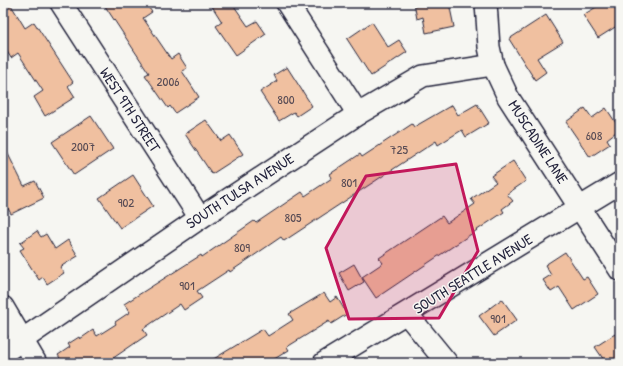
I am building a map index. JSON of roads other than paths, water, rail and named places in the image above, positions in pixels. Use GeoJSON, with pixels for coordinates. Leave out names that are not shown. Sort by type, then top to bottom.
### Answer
{"type":"FeatureCollection","features":[{"type":"Feature","properties":{"kind":"street","name":"WEST 9TH STREET"},"geometry":{"type":"LineString","coordinates":[[61,3],[200,218]]}},
{"type":"Feature","properties":{"kind":"street"},"geometry":{"type":"LineString","coordinates":[[287,3],[358,114]]}},
{"type":"Feature","properties":{"kind":"street","name":"MUSCADINE LANE"},"geometry":{"type":"LineString","coordinates":[[486,3],[489,47],[493,65],[508,97],[620,270]]}},
{"type":"Feature","properties":{"kind":"street","name":"SOUTH TULSA AVENUE"},"geometry":{"type":"LineString","coordinates":[[3,352],[200,218],[358,114],[423,76],[493,65]]}},
{"type":"Feature","properties":{"kind":"street","name":"SOUTH SEATTLE AVENUE"},"geometry":{"type":"LineString","coordinates":[[324,363],[407,314],[620,183]]}},
{"type":"Feature","properties":{"kind":"street"},"geometry":{"type":"LineString","coordinates":[[3,307],[36,363]]}},
{"type":"Feature","properties":{"kind":"street"},"geometry":{"type":"LineString","coordinates":[[407,314],[447,363]]}}]}
